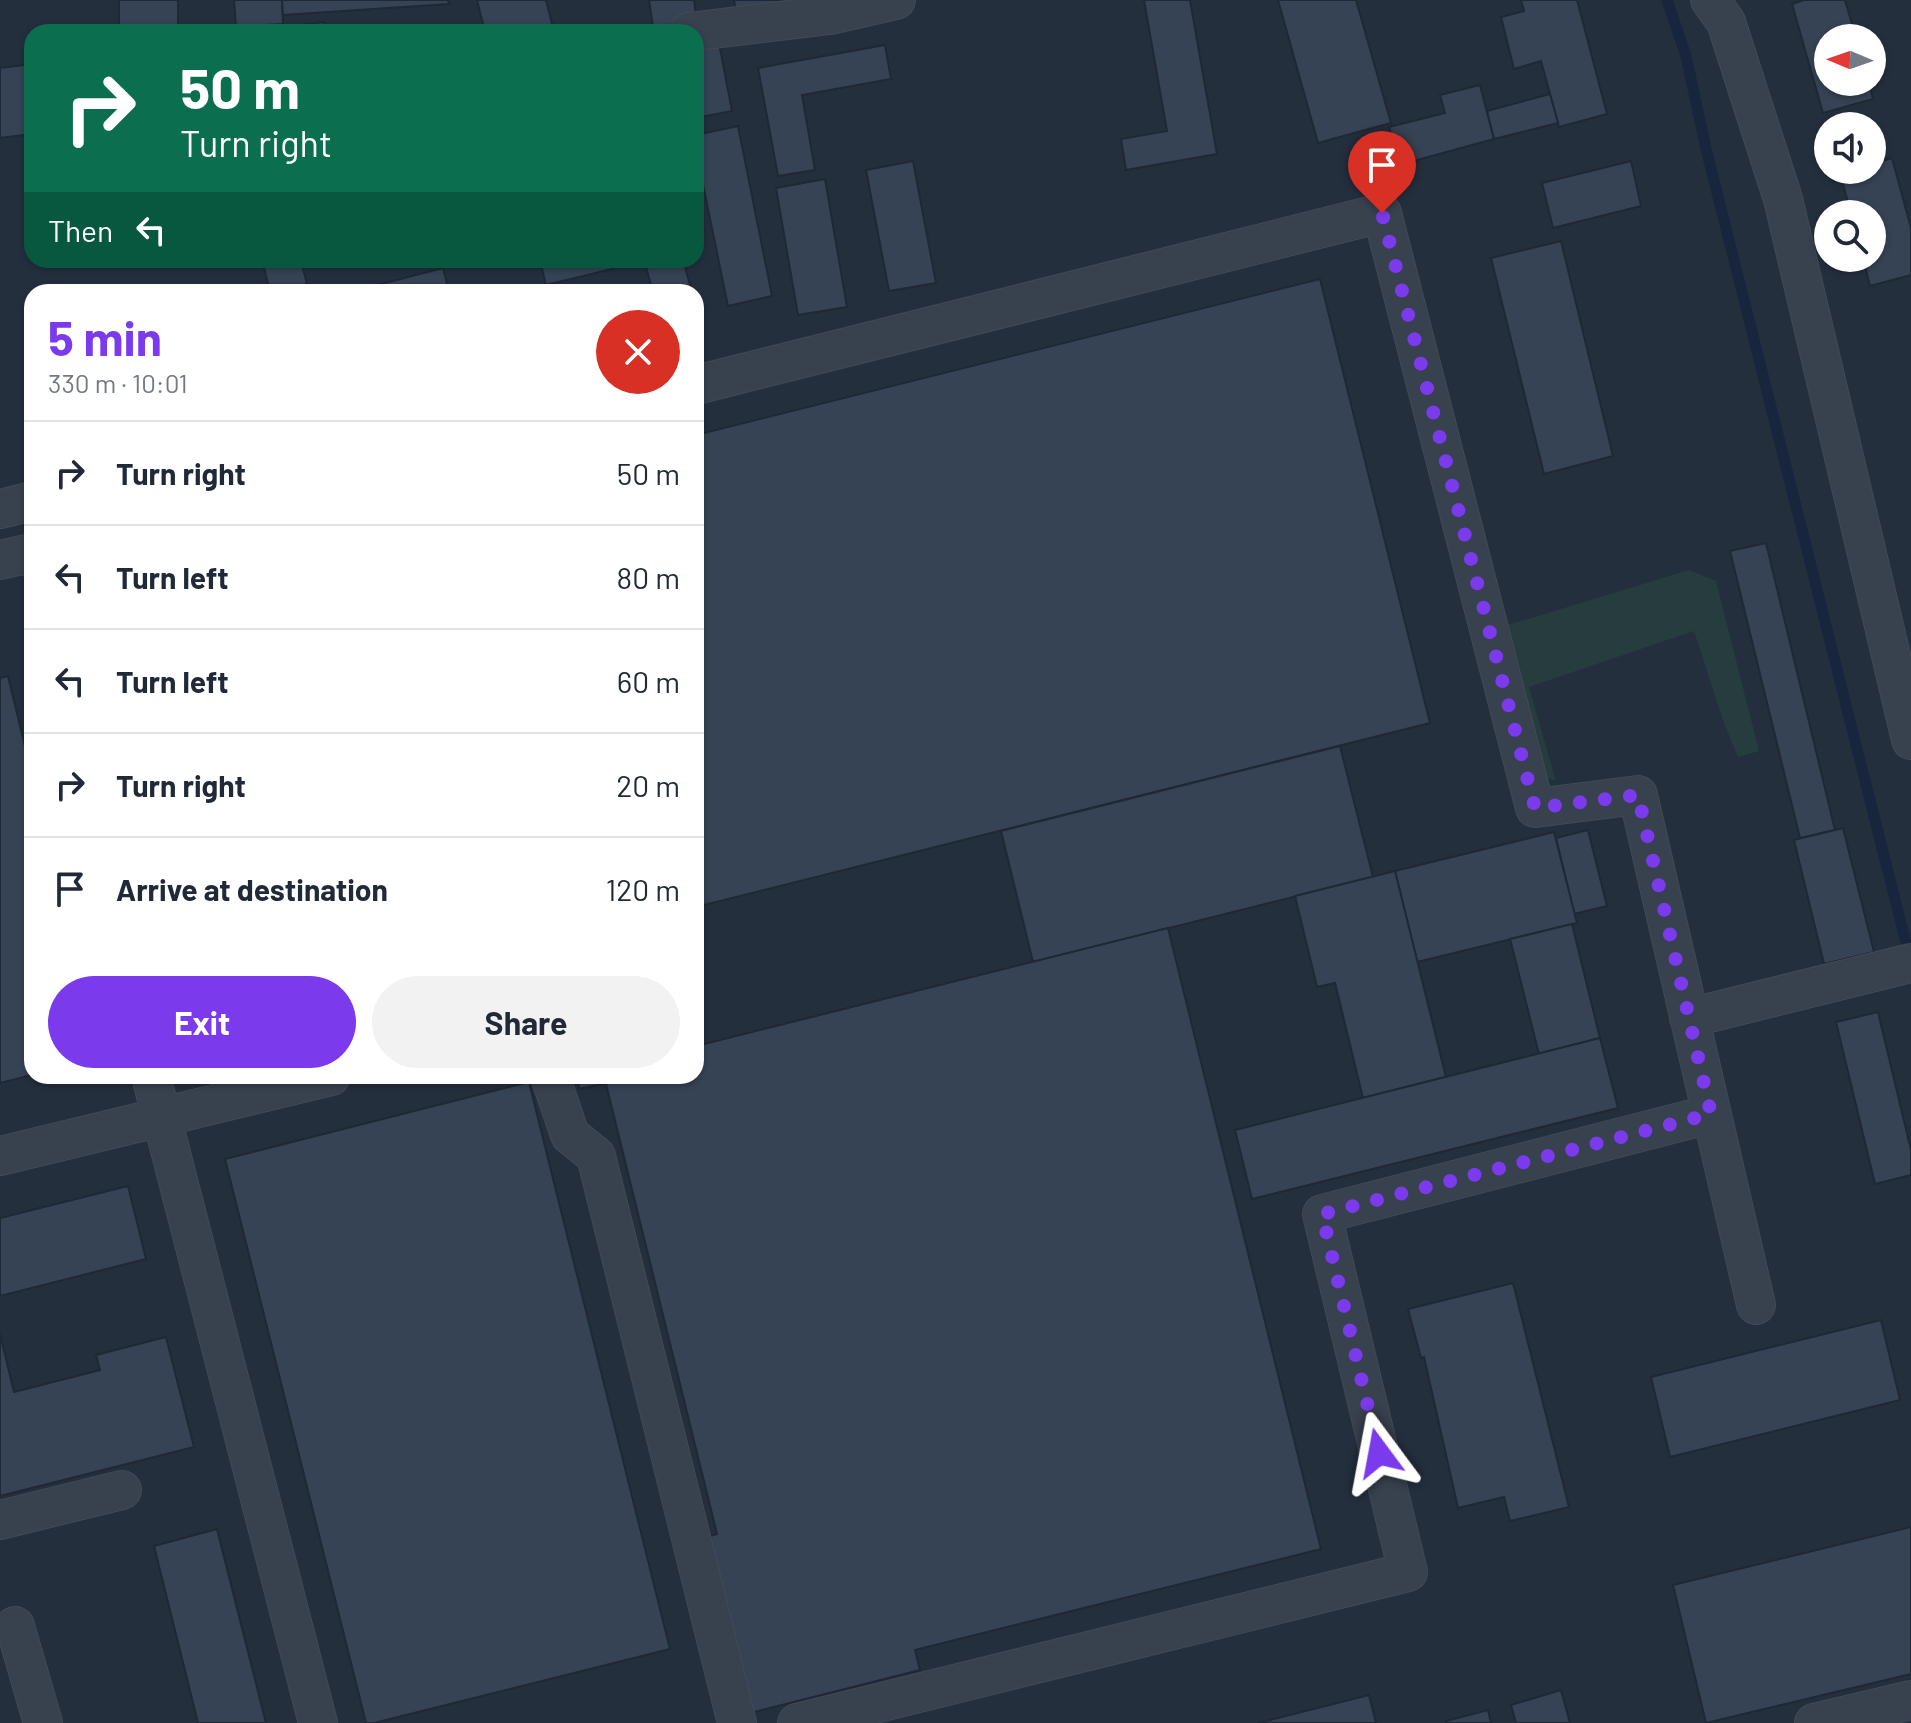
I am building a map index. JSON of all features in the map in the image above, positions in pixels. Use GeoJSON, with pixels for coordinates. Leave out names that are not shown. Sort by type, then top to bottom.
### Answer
{"type":"FeatureCollection","features":[{"type":"Feature","properties":{"kind":"street"},"geometry":{"type":"LineString","coordinates":[[704,30],[830,15],[896,0]]}},
{"type":"Feature","properties":{"kind":"street"},"geometry":{"type":"LineString","coordinates":[[1710,0],[1726,22],[1783,199],[1911,740]]}},
{"type":"Feature","properties":{"kind":"street"},"geometry":{"type":"LineString","coordinates":[[704,383],[1382,213],[1535,808],[1638,795],[1756,1305]]}},
{"type":"Feature","properties":{"kind":"street"},"geometry":{"type":"LineString","coordinates":[[0,509],[24,503]]}},
{"type":"Feature","properties":{"kind":"street"},"geometry":{"type":"LineString","coordinates":[[1689,1018],[1901,965]]}},
{"type":"Feature","properties":{"kind":"street"},"geometry":{"type":"LineString","coordinates":[[153,1084],[318,1723]]}},
{"type":"Feature","properties":{"kind":"street"},"geometry":{"type":"LineString","coordinates":[[0,1156],[299,1084]]}},
{"type":"Feature","properties":{"kind":"street"},"geometry":{"type":"LineString","coordinates":[[553,1084],[570,1135],[596,1156],[737,1723]]}},
{"type":"Feature","properties":{"kind":"street"},"geometry":{"type":"LineString","coordinates":[[797,1723],[1408,1572],[1322,1214],[1711,1114]]}},
{"type":"Feature","properties":{"kind":"street"},"geometry":{"type":"LineString","coordinates":[[0,1520],[122,1490]]}},
{"type":"Feature","properties":{"kind":"street"},"geometry":{"type":"LineString","coordinates":[[15,1626],[43,1723]]}},
{"type":"Feature","properties":{"kind":"street"},"geometry":{"type":"LineString","coordinates":[[1814,1723],[1911,1700]]}},
{"type":"Feature","properties":{"kind":"green space"},"geometry":{"type":"Polygon","coordinates":[[[1689,570],[1716,581],[1759,751],[1738,757],[1694,631],[1529,687],[1556,781],[1535,774],[1495,629],[1689,570]]]}},
{"type":"Feature","properties":{"kind":"building"},"geometry":{"type":"Polygon","coordinates":[[[119,0],[178,0],[178,24],[119,24],[119,0]]]}},
{"type":"Feature","properties":{"kind":"building"},"geometry":{"type":"Polygon","coordinates":[[[234,0],[282,0],[283,24],[236,24],[234,0]]]}},
{"type":"Feature","properties":{"kind":"building"},"geometry":{"type":"Polygon","coordinates":[[[282,0],[448,0],[449,4],[283,15],[282,0]]]}},
{"type":"Feature","properties":{"kind":"building"},"geometry":{"type":"Polygon","coordinates":[[[477,0],[546,0],[552,24],[483,24],[477,0]]]}},
{"type":"Feature","properties":{"kind":"building"},"geometry":{"type":"Polygon","coordinates":[[[649,0],[694,0],[697,21],[653,24],[649,0]]]}},
{"type":"Feature","properties":{"kind":"building"},"geometry":{"type":"Polygon","coordinates":[[[734,0],[779,0],[781,11],[737,18],[734,0]]]}},
{"type":"Feature","properties":{"kind":"building"},"geometry":{"type":"Polygon","coordinates":[[[1144,0],[1190,0],[1217,154],[1126,170],[1121,139],[1167,131],[1144,0]]]}},
{"type":"Feature","properties":{"kind":"building"},"geometry":{"type":"Polygon","coordinates":[[[1278,0],[1356,0],[1391,123],[1318,143],[1278,0]]]}},
{"type":"Feature","properties":{"kind":"building"},"geometry":{"type":"Polygon","coordinates":[[[1521,0],[1577,0],[1607,114],[1559,127],[1541,61],[1514,69],[1501,17],[1524,11],[1521,0]]]}},
{"type":"Feature","properties":{"kind":"building"},"geometry":{"type":"Polygon","coordinates":[[[1804,0],[1845,0],[1852,24],[1814,24],[1814,81],[1792,4],[1804,0]]]}},
{"type":"Feature","properties":{"kind":"building"},"geometry":{"type":"Polygon","coordinates":[[[719,43],[732,111],[704,116],[704,46],[719,43]]]}},
{"type":"Feature","properties":{"kind":"building"},"geometry":{"type":"Polygon","coordinates":[[[885,45],[891,79],[802,95],[815,170],[778,176],[758,68],[885,45]]]}},
{"type":"Feature","properties":{"kind":"building"},"geometry":{"type":"Polygon","coordinates":[[[24,65],[24,135],[0,138],[0,68],[24,65]]]}},
{"type":"Feature","properties":{"kind":"building"},"geometry":{"type":"Polygon","coordinates":[[[1480,85],[1494,139],[1399,165],[1389,127],[1445,113],[1440,95],[1480,85]]]}},
{"type":"Feature","properties":{"kind":"building"},"geometry":{"type":"Polygon","coordinates":[[[1550,94],[1558,123],[1494,139],[1487,111],[1550,94]]]}},
{"type":"Feature","properties":{"kind":"building"},"geometry":{"type":"Polygon","coordinates":[[[1818,96],[1872,96],[1873,99],[1823,112],[1818,96]]]}},
{"type":"Feature","properties":{"kind":"building"},"geometry":{"type":"Polygon","coordinates":[[[738,126],[772,296],[728,306],[704,190],[704,133],[738,126]]]}},
{"type":"Feature","properties":{"kind":"building"},"geometry":{"type":"Polygon","coordinates":[[[1892,158],[1911,228],[1911,275],[1870,286],[1866,272],[1886,272],[1886,200],[1847,200],[1843,184],[1886,184],[1886,160],[1892,158]]]}},
{"type":"Feature","properties":{"kind":"building"},"geometry":{"type":"Polygon","coordinates":[[[913,161],[936,283],[889,291],[866,170],[913,161]]]}},
{"type":"Feature","properties":{"kind":"building"},"geometry":{"type":"Polygon","coordinates":[[[1631,161],[1641,206],[1553,228],[1542,183],[1631,161]]]}},
{"type":"Feature","properties":{"kind":"building"},"geometry":{"type":"Polygon","coordinates":[[[825,179],[847,307],[798,315],[776,188],[825,179]]]}},
{"type":"Feature","properties":{"kind":"building"},"geometry":{"type":"Polygon","coordinates":[[[1561,241],[1613,456],[1544,474],[1491,258],[1561,241]]]}},
{"type":"Feature","properties":{"kind":"building"},"geometry":{"type":"Polygon","coordinates":[[[264,268],[303,268],[307,284],[268,284],[264,268]]]}},
{"type":"Feature","properties":{"kind":"building"},"geometry":{"type":"Polygon","coordinates":[[[443,268],[447,284],[381,284],[443,268]]]}},
{"type":"Feature","properties":{"kind":"building"},"geometry":{"type":"Polygon","coordinates":[[[542,268],[612,268],[550,284],[546,284],[542,268]]]}},
{"type":"Feature","properties":{"kind":"building"},"geometry":{"type":"Polygon","coordinates":[[[646,268],[685,268],[690,284],[651,284],[646,268]]]}},
{"type":"Feature","properties":{"kind":"building"},"geometry":{"type":"Polygon","coordinates":[[[1320,279],[1430,723],[704,905],[704,433],[1320,279]]]}},
{"type":"Feature","properties":{"kind":"building"},"geometry":{"type":"Polygon","coordinates":[[[1766,543],[1835,830],[1800,838],[1730,551],[1766,543]]]}},
{"type":"Feature","properties":{"kind":"building"},"geometry":{"type":"Polygon","coordinates":[[[8,676],[24,742],[24,1077],[0,1083],[0,678],[8,676]]]}},
{"type":"Feature","properties":{"kind":"building"},"geometry":{"type":"Polygon","coordinates":[[[1340,746],[1373,877],[1033,962],[1001,831],[1340,746]]]}},
{"type":"Feature","properties":{"kind":"building"},"geometry":{"type":"Polygon","coordinates":[[[1843,828],[1874,952],[1824,964],[1794,840],[1843,828]]]}},
{"type":"Feature","properties":{"kind":"building"},"geometry":{"type":"Polygon","coordinates":[[[1588,830],[1607,906],[1574,914],[1556,838],[1588,830]]]}},
{"type":"Feature","properties":{"kind":"building"},"geometry":{"type":"Polygon","coordinates":[[[1554,832],[1577,923],[1417,962],[1395,871],[1554,832]]]}},
{"type":"Feature","properties":{"kind":"building"},"geometry":{"type":"Polygon","coordinates":[[[1395,871],[1446,1077],[1363,1098],[1335,983],[1317,987],[1295,896],[1395,871]]]}},
{"type":"Feature","properties":{"kind":"building"},"geometry":{"type":"Polygon","coordinates":[[[1572,924],[1600,1038],[1539,1054],[1510,939],[1572,924]]]}},
{"type":"Feature","properties":{"kind":"building"},"geometry":{"type":"Polygon","coordinates":[[[1168,928],[1321,1549],[915,1650],[920,1670],[750,1713],[707,1537],[717,1534],[606,1084],[704,1084],[704,1044],[1168,928]]]}},
{"type":"Feature","properties":{"kind":"building"},"geometry":{"type":"Polygon","coordinates":[[[1878,1012],[1911,1150],[1911,1175],[1875,1184],[1836,1022],[1878,1012]]]}},
{"type":"Feature","properties":{"kind":"building"},"geometry":{"type":"Polygon","coordinates":[[[1600,1038],[1618,1108],[1252,1199],[1235,1130],[1600,1038]]]}},
{"type":"Feature","properties":{"kind":"building"},"geometry":{"type":"Polygon","coordinates":[[[529,1084],[670,1649],[366,1723],[225,1159],[529,1084]]]}},
{"type":"Feature","properties":{"kind":"building"},"geometry":{"type":"Polygon","coordinates":[[[579,1084],[602,1084],[579,1089],[579,1084]]]}},
{"type":"Feature","properties":{"kind":"building"},"geometry":{"type":"Polygon","coordinates":[[[128,1186],[146,1259],[0,1296],[0,1218],[128,1186]]]}},
{"type":"Feature","properties":{"kind":"building"},"geometry":{"type":"Polygon","coordinates":[[[1513,1283],[1569,1507],[1510,1521],[1504,1497],[1458,1508],[1424,1357],[1421,1358],[1408,1309],[1513,1283]]]}},
{"type":"Feature","properties":{"kind":"building"},"geometry":{"type":"Polygon","coordinates":[[[1881,1320],[1900,1400],[1670,1457],[1651,1377],[1881,1320]]]}},
{"type":"Feature","properties":{"kind":"building"},"geometry":{"type":"Polygon","coordinates":[[[0,1334],[14,1392],[100,1370],[96,1355],[166,1337],[194,1447],[0,1496],[0,1334]]]}},
{"type":"Feature","properties":{"kind":"building"},"geometry":{"type":"Polygon","coordinates":[[[1911,1527],[1911,1674],[1706,1723],[1673,1585],[1911,1527]]]}},
{"type":"Feature","properties":{"kind":"building"},"geometry":{"type":"Polygon","coordinates":[[[217,1529],[266,1723],[198,1723],[154,1546],[217,1529]]]}},
{"type":"Feature","properties":{"kind":"building"},"geometry":{"type":"Polygon","coordinates":[[[1561,1690],[1570,1723],[1516,1723],[1511,1705],[1561,1690]]]}},
{"type":"Feature","properties":{"kind":"building"},"geometry":{"type":"Polygon","coordinates":[[[1369,1695],[1376,1723],[1258,1723],[1369,1695]]]}},
{"type":"Feature","properties":{"kind":"building"},"geometry":{"type":"Polygon","coordinates":[[[1488,1710],[1491,1723],[1446,1723],[1446,1721],[1488,1710]]]}},
{"type":"Feature","properties":{"kind":"waterway"},"geometry":{"type":"LineString","coordinates":[[1667,0],[1686,56],[1706,149],[1910,959]]}},
{"type":"Feature","properties":{"kind":"route"},"geometry":{"type":"LineString","coordinates":[[1379,1453],[1322,1214],[1711,1114],[1638,795],[1535,808],[1382,213]]}}]}
